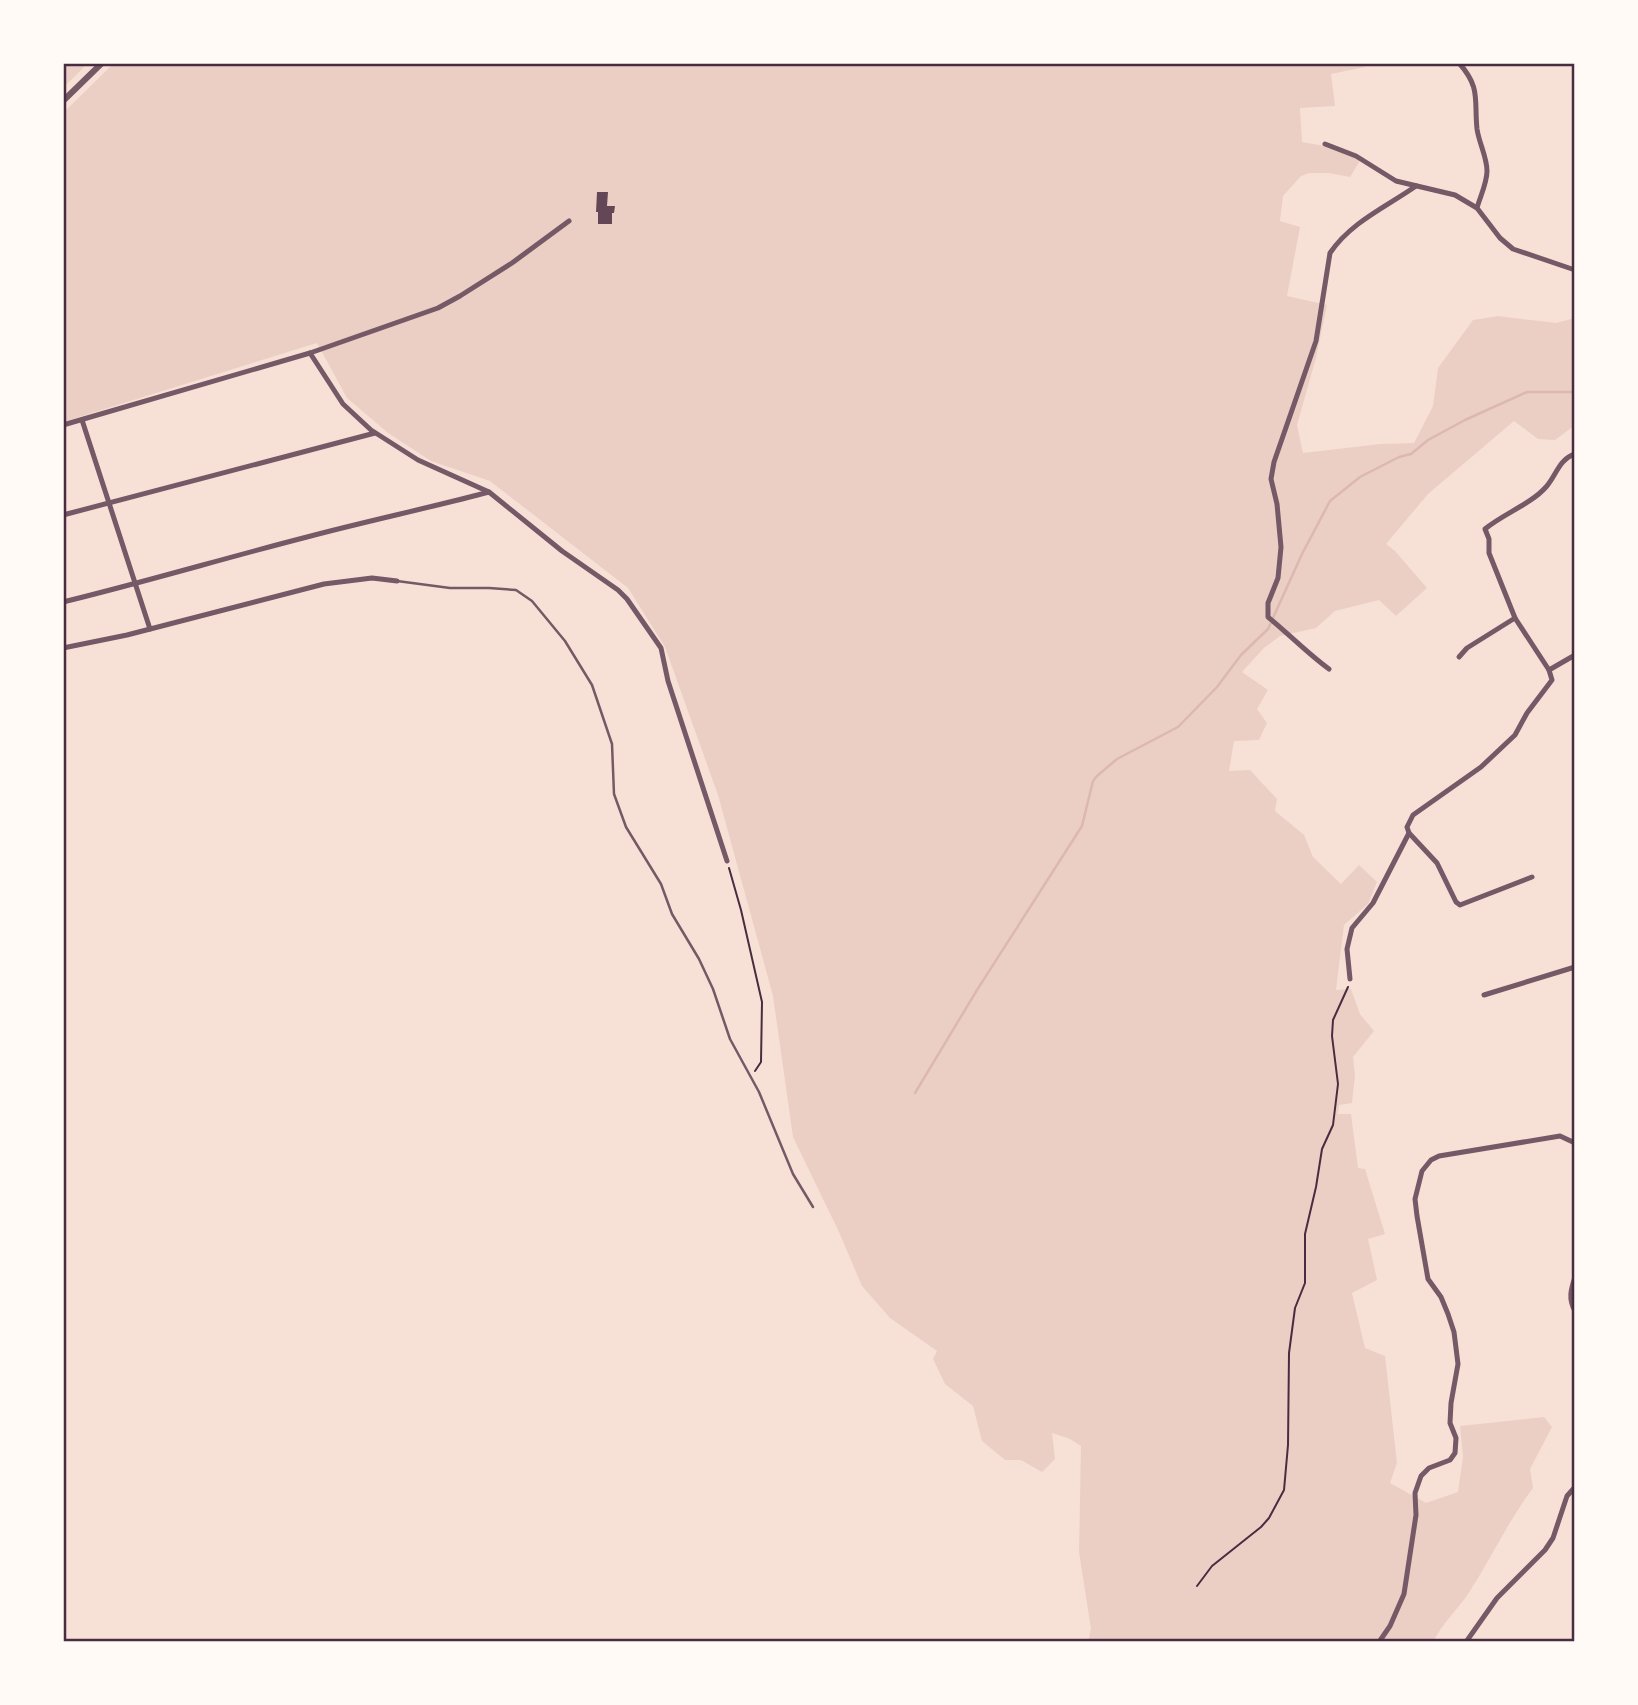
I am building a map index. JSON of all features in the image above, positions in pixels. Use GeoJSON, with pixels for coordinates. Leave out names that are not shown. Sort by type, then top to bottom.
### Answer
{"type":"FeatureCollection","features":[{"type":"Feature","properties":{"kind":"street"},"geometry":{"type":"LineString","coordinates":[[63,101],[102,63]]}},
{"type":"Feature","properties":{"kind":"street"},"geometry":{"type":"LineString","coordinates":[[1460,63],[1473,83],[1477,130],[1487,171],[1477,208]]}},
{"type":"Feature","properties":{"kind":"street"},"geometry":{"type":"LineString","coordinates":[[1325,144],[1356,156],[1396,181],[1448,192],[1477,208],[1500,238],[1513,249],[1575,271]]}},
{"type":"Feature","properties":{"kind":"street"},"geometry":{"type":"LineString","coordinates":[[1329,669],[1268,617],[1268,603],[1278,578],[1281,547],[1279,516],[1271,479],[1274,462],[1316,341],[1330,253],[1358,223],[1416,186]]}},
{"type":"Feature","properties":{"kind":"street"},"geometry":{"type":"LineString","coordinates":[[63,425],[310,353],[438,307],[512,263],[569,221]]}},
{"type":"Feature","properties":{"kind":"street"},"geometry":{"type":"LineString","coordinates":[[310,353],[343,404],[375,433],[418,460],[489,492],[627,599],[661,648],[668,681],[727,861]]}},
{"type":"Feature","properties":{"kind":"street"},"geometry":{"type":"LineString","coordinates":[[82,420],[150,629]]}},
{"type":"Feature","properties":{"kind":"street"},"geometry":{"type":"LineString","coordinates":[[63,515],[375,433]]}},
{"type":"Feature","properties":{"kind":"street"},"geometry":{"type":"LineString","coordinates":[[1532,877],[1459,905],[1437,863],[1409,833],[1407,827],[1415,813],[1481,767],[1515,734],[1552,680],[1549,670],[1515,618],[1489,554],[1489,539],[1485,529],[1544,489],[1560,465],[1570,455],[1575,454]]}},
{"type":"Feature","properties":{"kind":"street"},"geometry":{"type":"LineString","coordinates":[[63,602],[136,585],[308,536],[489,492]]}},
{"type":"Feature","properties":{"kind":"street"},"geometry":{"type":"LineString","coordinates":[[63,648],[127,635],[324,584],[372,578],[397,581]]}},
{"type":"Feature","properties":{"kind":"street"},"geometry":{"type":"LineString","coordinates":[[1459,657],[1467,648],[1515,618]]}},
{"type":"Feature","properties":{"kind":"street"},"geometry":{"type":"LineString","coordinates":[[1549,670],[1575,655]]}},
{"type":"Feature","properties":{"kind":"street"},"geometry":{"type":"LineString","coordinates":[[1350,979],[1347,949],[1352,928],[1373,903],[1409,833]]}},
{"type":"Feature","properties":{"kind":"street"},"geometry":{"type":"LineString","coordinates":[[1484,995],[1575,967]]}},
{"type":"Feature","properties":{"kind":"street"},"geometry":{"type":"LineString","coordinates":[[1379,1642],[1390,1626],[1404,1594],[1416,1516],[1415,1493],[1421,1476],[1429,1468],[1450,1460],[1455,1453],[1456,1438],[1450,1423],[1458,1364],[1454,1332],[1448,1314],[1441,1297],[1428,1279],[1415,1199],[1422,1171],[1431,1160],[1439,1156],[1560,1136],[1575,1143]]}},
{"type":"Feature","properties":{"kind":"street"},"geometry":{"type":"LineString","coordinates":[[1575,1277],[1570,1297],[1575,1311]]}},
{"type":"Feature","properties":{"kind":"street"},"geometry":{"type":"LineString","coordinates":[[1466,1642],[1497,1598],[1545,1550],[1553,1538],[1567,1496],[1575,1487]]}},
{"type":"Feature","properties":{"kind":"lane"},"geometry":{"type":"LineString","coordinates":[[397,581],[450,588],[516,590],[532,601],[565,641],[592,685],[612,744],[614,794],[626,827],[661,884],[672,914],[699,959],[713,989],[730,1039],[759,1092],[793,1174],[813,1207]]}},
{"type":"Feature","properties":{"kind":"path"},"geometry":{"type":"LineString","coordinates":[[727,861],[762,1002],[761,1062],[751,1078]]}},
{"type":"Feature","properties":{"kind":"path"},"geometry":{"type":"LineString","coordinates":[[1197,1586],[1212,1566],[1261,1527],[1284,1490],[1288,1445],[1289,1353],[1295,1308],[1305,1283],[1305,1234],[1317,1187],[1322,1149],[1333,1125],[1338,1084],[1332,1036],[1333,1020],[1350,979]]}},
{"type":"Feature","properties":{"kind":"shaded area"},"geometry":{"type":"Polygon","coordinates":[[[63,63],[88,63],[63,88],[63,63]]]}},
{"type":"Feature","properties":{"kind":"shaded area"},"geometry":{"type":"Polygon","coordinates":[[[114,63],[1363,63],[1365,67],[1331,74],[1335,106],[1300,108],[1302,142],[1336,148],[1361,159],[1350,177],[1310,173],[1301,176],[1283,196],[1280,221],[1300,227],[1287,296],[1327,305],[1316,358],[1297,425],[1303,453],[1414,443],[1433,406],[1438,368],[1473,320],[1498,316],[1556,323],[1575,318],[1575,425],[1555,440],[1538,439],[1514,421],[1428,494],[1386,544],[1427,588],[1396,616],[1379,600],[1335,611],[1316,628],[1280,636],[1264,648],[1242,672],[1268,690],[1257,709],[1267,723],[1259,740],[1234,741],[1229,771],[1250,770],[1277,799],[1275,811],[1304,835],[1313,857],[1341,884],[1359,865],[1377,882],[1368,904],[1344,925],[1336,990],[1351,989],[1360,1014],[1374,1031],[1353,1057],[1355,1075],[1352,1103],[1339,1105],[1338,1114],[1351,1114],[1358,1168],[1365,1169],[1385,1234],[1368,1239],[1377,1280],[1352,1293],[1365,1348],[1385,1356],[1397,1463],[1390,1483],[1426,1503],[1458,1492],[1463,1457],[1460,1426],[1544,1417],[1552,1427],[1530,1469],[1533,1488],[1468,1594],[1433,1642],[1088,1642],[1091,1629],[1079,1552],[1081,1446],[1052,1433],[1055,1459],[1042,1472],[1021,1460],[1005,1460],[982,1441],[973,1406],[945,1384],[933,1359],[937,1351],[890,1318],[862,1286],[793,1137],[773,996],[718,795],[665,647],[628,588],[490,481],[431,461],[388,433],[347,398],[317,343],[63,422],[63,113],[114,63]]]}},
{"type":"Feature","properties":{"kind":"building"},"geometry":{"type":"Polygon","coordinates":[[[597,192],[608,192],[607,206],[615,206],[612,224],[598,224],[597,192]]]}},
{"type":"Feature","properties":{"kind":"waterway"},"geometry":{"type":"LineString","coordinates":[[915,1093],[1082,826],[1093,781],[1117,759],[1178,727],[1217,687],[1241,655],[1268,629],[1330,501],[1360,477],[1399,457],[1411,454],[1428,440],[1465,420],[1527,392],[1575,392]]}}]}
